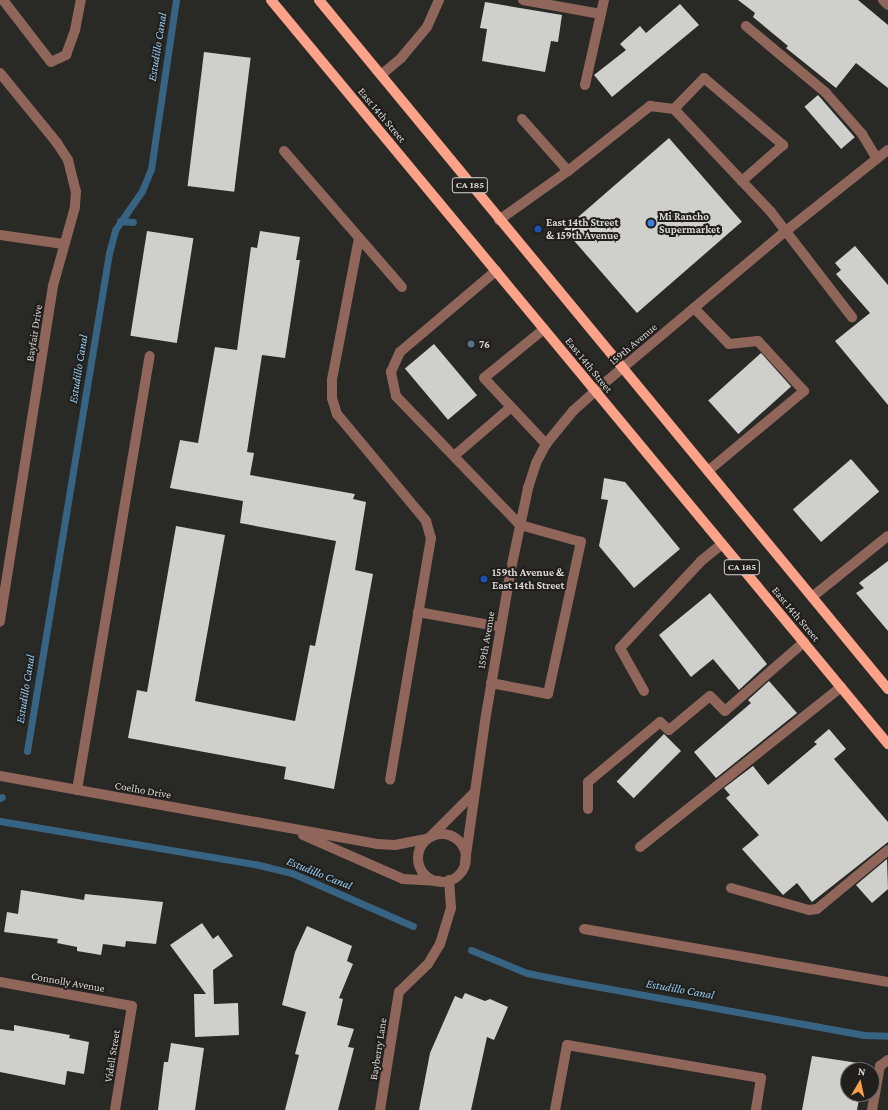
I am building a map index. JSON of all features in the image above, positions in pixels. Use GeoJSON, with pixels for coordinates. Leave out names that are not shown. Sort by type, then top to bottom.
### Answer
{"type":"FeatureCollection","features":[{"type":"Feature","properties":{"kind":"main road","name":"East 14th Street"},"geometry":{"type":"LineString","coordinates":[[271,0],[888,744]]}},
{"type":"Feature","properties":{"kind":"main road","name":"East 14th Street"},"geometry":{"type":"LineString","coordinates":[[319,0],[499,220],[888,689]]}},
{"type":"Feature","properties":{"kind":"street"},"geometry":{"type":"LineString","coordinates":[[3,0],[51,62],[66,55],[75,30],[81,0]]}},
{"type":"Feature","properties":{"kind":"street"},"geometry":{"type":"LineString","coordinates":[[381,75],[401,58],[427,27],[439,0]]}},
{"type":"Feature","properties":{"kind":"street"},"geometry":{"type":"LineString","coordinates":[[523,0],[601,14]]}},
{"type":"Feature","properties":{"kind":"street"},"geometry":{"type":"LineString","coordinates":[[585,85],[604,0]]}},
{"type":"Feature","properties":{"kind":"street"},"geometry":{"type":"LineString","coordinates":[[883,0],[888,5]]}},
{"type":"Feature","properties":{"kind":"street"},"geometry":{"type":"LineString","coordinates":[[746,26],[826,93],[862,134],[877,159]]}},
{"type":"Feature","properties":{"kind":"street","name":"Bayfair Drive"},"geometry":{"type":"LineString","coordinates":[[0,73],[57,143],[68,160],[76,190],[75,207],[63,244],[53,286],[0,622]]}},
{"type":"Feature","properties":{"kind":"street"},"geometry":{"type":"LineString","coordinates":[[674,109],[704,78],[784,145],[742,181]]}},
{"type":"Feature","properties":{"kind":"street"},"geometry":{"type":"LineString","coordinates":[[499,220],[568,171],[650,106],[674,109],[742,181],[786,231],[852,317]]}},
{"type":"Feature","properties":{"kind":"street"},"geometry":{"type":"LineString","coordinates":[[522,119],[568,171]]}},
{"type":"Feature","properties":{"kind":"street","name":"159th Avenue"},"geometry":{"type":"LineString","coordinates":[[465,862],[491,683],[520,525],[536,463],[546,444],[563,422],[595,391],[786,231],[888,150]]}},
{"type":"Feature","properties":{"kind":"street"},"geometry":{"type":"LineString","coordinates":[[284,151],[402,287]]}},
{"type":"Feature","properties":{"kind":"street"},"geometry":{"type":"LineString","coordinates":[[0,235],[63,244]]}},
{"type":"Feature","properties":{"kind":"street"},"geometry":{"type":"LineString","coordinates":[[360,238],[332,380],[332,398],[337,414],[426,521],[431,538],[390,780]]}},
{"type":"Feature","properties":{"kind":"street"},"geometry":{"type":"LineString","coordinates":[[491,683],[548,694],[581,542],[520,525],[396,396],[391,372],[400,352],[496,271]]}},
{"type":"Feature","properties":{"kind":"street"},"geometry":{"type":"LineString","coordinates":[[694,308],[729,344],[758,341],[804,391],[708,471]]}},
{"type":"Feature","properties":{"kind":"street"},"geometry":{"type":"LineString","coordinates":[[544,329],[484,378],[510,408],[546,444]]}},
{"type":"Feature","properties":{"kind":"street"},"geometry":{"type":"LineString","coordinates":[[77,790],[150,356]]}},
{"type":"Feature","properties":{"kind":"street"},"geometry":{"type":"LineString","coordinates":[[454,456],[510,408]]}},
{"type":"Feature","properties":{"kind":"street"},"geometry":{"type":"LineString","coordinates":[[812,597],[888,536]]}},
{"type":"Feature","properties":{"kind":"street"},"geometry":{"type":"LineString","coordinates":[[644,691],[620,648],[701,561],[722,544]]}},
{"type":"Feature","properties":{"kind":"street"},"geometry":{"type":"LineString","coordinates":[[418,612],[501,627]]}},
{"type":"Feature","properties":{"kind":"street"},"geometry":{"type":"LineString","coordinates":[[588,809],[588,782],[660,722],[669,730],[710,696],[724,712],[804,642]]}},
{"type":"Feature","properties":{"kind":"street"},"geometry":{"type":"LineString","coordinates":[[640,847],[841,686]]}},
{"type":"Feature","properties":{"kind":"street","name":"Coelho Drive"},"geometry":{"type":"LineString","coordinates":[[0,776],[377,844],[395,845],[429,837]]}},
{"type":"Feature","properties":{"kind":"street"},"geometry":{"type":"LineString","coordinates":[[429,837],[443,834],[458,840],[465,854],[465,862],[458,875],[444,881],[425,874],[418,860],[418,852],[429,837],[475,792]]}},
{"type":"Feature","properties":{"kind":"street","name":"Coelho Drive"},"geometry":{"type":"LineString","coordinates":[[282,827],[403,879],[444,881]]}},
{"type":"Feature","properties":{"kind":"street"},"geometry":{"type":"LineString","coordinates":[[731,888],[809,910],[817,909],[888,850]]}},
{"type":"Feature","properties":{"kind":"street","name":"Bayberry Lane"},"geometry":{"type":"LineString","coordinates":[[380,1110],[399,992],[428,964],[440,944],[451,908],[444,881]]}},
{"type":"Feature","properties":{"kind":"street"},"geometry":{"type":"LineString","coordinates":[[584,929],[888,982]]}},
{"type":"Feature","properties":{"kind":"street","name":"Connolly Avenue"},"geometry":{"type":"LineString","coordinates":[[0,982],[132,1006]]}},
{"type":"Feature","properties":{"kind":"street","name":"Videll Street"},"geometry":{"type":"LineString","coordinates":[[115,1110],[132,1006]]}},
{"type":"Feature","properties":{"kind":"street"},"geometry":{"type":"LineString","coordinates":[[554,1110],[567,1045],[761,1078],[756,1110]]}},
{"type":"Feature","properties":{"kind":"street"},"geometry":{"type":"LineString","coordinates":[[872,1110],[880,1066],[888,1060]]}},
{"type":"Feature","properties":{"kind":"building"},"geometry":{"type":"Polygon","coordinates":[[[738,0],[858,0],[888,25],[888,88],[856,63],[836,88],[786,48],[788,46],[753,17],[755,13],[738,0]]]}},
{"type":"Feature","properties":{"kind":"building"},"geometry":{"type":"Polygon","coordinates":[[[485,2],[562,15],[558,42],[551,41],[545,72],[482,61],[487,29],[480,28],[485,2]]]}},
{"type":"Feature","properties":{"kind":"building"},"geometry":{"type":"Polygon","coordinates":[[[680,4],[699,25],[612,97],[594,75],[626,50],[620,44],[640,26],[646,33],[680,4]]]}},
{"type":"Feature","properties":{"kind":"building"},"geometry":{"type":"Polygon","coordinates":[[[204,52],[251,58],[234,192],[188,186],[204,52]]]}},
{"type":"Feature","properties":{"kind":"building"},"geometry":{"type":"Polygon","coordinates":[[[818,95],[855,137],[841,149],[804,107],[818,95]]]}},
{"type":"Feature","properties":{"kind":"building","name":"Mi Rancho Supermarket"},"geometry":{"type":"Polygon","coordinates":[[[669,138],[742,222],[637,313],[564,229],[669,138]]]}},
{"type":"Feature","properties":{"kind":"building"},"geometry":{"type":"Polygon","coordinates":[[[147,231],[193,238],[177,343],[130,336],[147,231]]]}},
{"type":"Feature","properties":{"kind":"building"},"geometry":{"type":"Polygon","coordinates":[[[260,231],[300,237],[296,260],[300,260],[285,358],[262,355],[247,452],[254,453],[250,475],[355,494],[353,499],[366,502],[355,570],[373,574],[334,789],[284,779],[286,767],[128,738],[137,690],[147,692],[176,526],[225,535],[195,701],[295,721],[310,645],[315,646],[336,541],[240,523],[243,501],[170,488],[180,440],[198,443],[215,347],[237,350],[251,247],[257,248],[260,231]]]}},
{"type":"Feature","properties":{"kind":"building"},"geometry":{"type":"Polygon","coordinates":[[[855,246],[888,285],[888,405],[835,341],[870,313],[836,274],[841,270],[835,263],[855,246]]]}},
{"type":"Feature","properties":{"kind":"building"},"geometry":{"type":"Polygon","coordinates":[[[434,344],[477,395],[448,420],[405,368],[434,344]]]}},
{"type":"Feature","properties":{"kind":"building"},"geometry":{"type":"Polygon","coordinates":[[[761,353],[791,386],[738,434],[708,401],[761,353]]]}},
{"type":"Feature","properties":{"kind":"building"},"geometry":{"type":"Polygon","coordinates":[[[851,459],[879,491],[821,542],[793,510],[851,459]]]}},
{"type":"Feature","properties":{"kind":"building"},"geometry":{"type":"Polygon","coordinates":[[[604,478],[625,482],[680,549],[634,588],[599,546],[608,500],[601,499],[604,478]]]}},
{"type":"Feature","properties":{"kind":"building"},"geometry":{"type":"Polygon","coordinates":[[[888,561],[888,631],[856,593],[864,588],[859,583],[888,561]]]}},
{"type":"Feature","properties":{"kind":"building"},"geometry":{"type":"Polygon","coordinates":[[[710,593],[767,664],[739,690],[713,659],[691,677],[659,635],[710,593]]]}},
{"type":"Feature","properties":{"kind":"building"},"geometry":{"type":"Polygon","coordinates":[[[769,681],[797,713],[716,778],[694,752],[751,703],[748,700],[769,681]]]}},
{"type":"Feature","properties":{"kind":"building"},"geometry":{"type":"Polygon","coordinates":[[[829,729],[846,749],[834,759],[888,822],[888,842],[812,902],[797,883],[783,895],[742,849],[759,835],[726,798],[730,795],[724,788],[753,766],[768,785],[817,744],[814,742],[829,729]]]}},
{"type":"Feature","properties":{"kind":"building"},"geometry":{"type":"Polygon","coordinates":[[[664,734],[681,751],[634,798],[617,781],[664,734]]]}},
{"type":"Feature","properties":{"kind":"building"},"geometry":{"type":"Polygon","coordinates":[[[887,859],[888,889],[872,903],[856,885],[887,859]]]}},
{"type":"Feature","properties":{"kind":"building"},"geometry":{"type":"Polygon","coordinates":[[[21,890],[84,900],[85,894],[163,902],[156,944],[126,941],[125,947],[103,944],[101,955],[77,951],[77,947],[57,943],[58,939],[4,932],[7,912],[18,914],[21,890]]]}},
{"type":"Feature","properties":{"kind":"building"},"geometry":{"type":"Polygon","coordinates":[[[202,923],[213,939],[218,935],[233,956],[213,970],[214,1004],[238,1003],[239,1035],[195,1037],[194,994],[206,994],[170,945],[202,923]]]}},
{"type":"Feature","properties":{"kind":"building"},"geometry":{"type":"Polygon","coordinates":[[[307,926],[352,946],[347,961],[353,964],[339,998],[343,999],[337,1025],[354,1029],[348,1047],[354,1048],[338,1110],[285,1110],[299,1055],[295,1054],[306,1012],[282,1005],[295,952],[307,926]]]}},
{"type":"Feature","properties":{"kind":"building"},"geometry":{"type":"Polygon","coordinates":[[[465,993],[485,1001],[490,999],[508,1007],[494,1040],[487,1037],[471,1110],[419,1110],[430,1053],[455,996],[462,999],[465,993]]]}},
{"type":"Feature","properties":{"kind":"building"},"geometry":{"type":"Polygon","coordinates":[[[14,1025],[70,1035],[69,1038],[89,1042],[84,1074],[67,1071],[65,1085],[0,1072],[0,1029],[14,1031],[14,1025]]]}},
{"type":"Feature","properties":{"kind":"building"},"geometry":{"type":"Polygon","coordinates":[[[171,1043],[204,1048],[195,1110],[158,1110],[164,1062],[168,1062],[171,1043]]]}},
{"type":"Feature","properties":{"kind":"building"},"geometry":{"type":"Polygon","coordinates":[[[812,1056],[852,1062],[840,1062],[840,1102],[858,1102],[857,1110],[802,1110],[812,1056]]]}},
{"type":"Feature","properties":{"kind":"waterway","name":"Estudillo Canal"},"geometry":{"type":"LineString","coordinates":[[27,751],[109,253],[115,230],[142,191],[151,169],[176,0]]}},
{"type":"Feature","properties":{"kind":"waterway"},"geometry":{"type":"LineString","coordinates":[[120,221],[133,222]]}},
{"type":"Feature","properties":{"kind":"waterway","name":"Estudillo Canal"},"geometry":{"type":"LineString","coordinates":[[0,821],[255,864],[292,873],[413,926]]}},
{"type":"Feature","properties":{"kind":"waterway","name":"Estudillo Canal"},"geometry":{"type":"LineString","coordinates":[[471,950],[527,973],[864,1035],[888,1036]]}},
{"type":"Feature","properties":{"kind":"place","name":"Mi Rancho Supermarket"},"geometry":{"type":"Point","coordinates":[651,223]}},
{"type":"Feature","properties":{"kind":"place","name":"East 14th Street & 159th Avenue"},"geometry":{"type":"Point","coordinates":[538,229]}},
{"type":"Feature","properties":{"kind":"place","name":"76"},"geometry":{"type":"Point","coordinates":[471,344]}},
{"type":"Feature","properties":{"kind":"place","name":"159th Avenue & East 14th Street"},"geometry":{"type":"Point","coordinates":[484,579]}}]}
